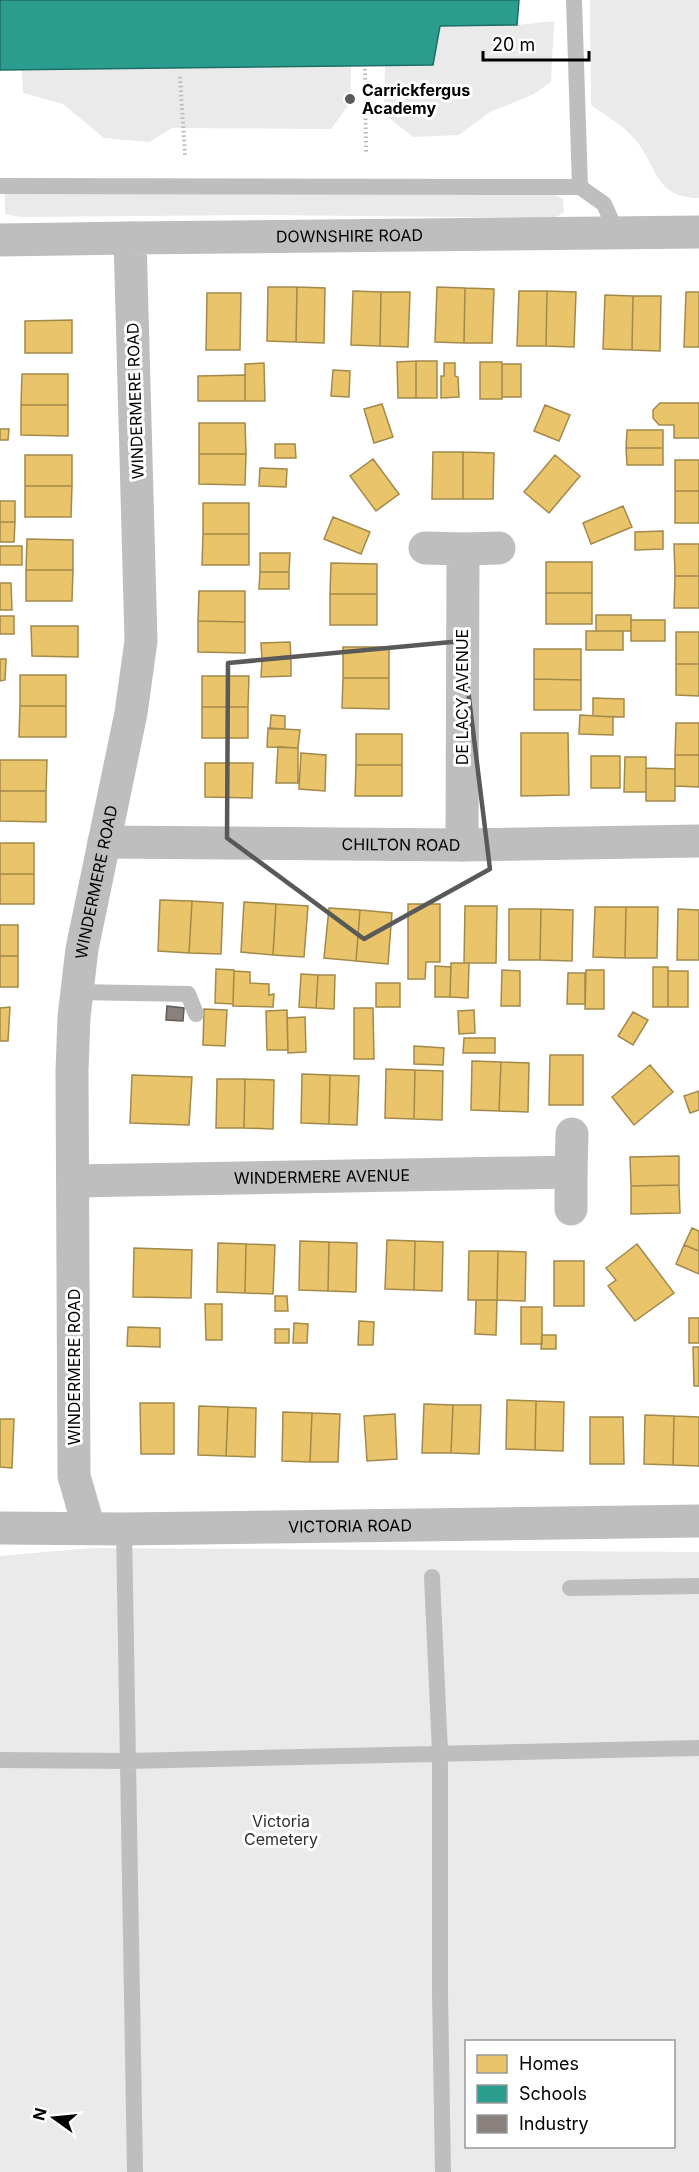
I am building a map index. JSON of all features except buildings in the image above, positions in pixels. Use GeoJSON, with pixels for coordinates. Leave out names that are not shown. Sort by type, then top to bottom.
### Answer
{"type":"FeatureCollection","features":[{"type":"Feature","properties":{"kind":"street","name":"DOWNSHIRE ROAD"},"geometry":{"type":"LineString","coordinates":[[0,240],[699,232]]}},
{"type":"Feature","properties":{"kind":"street","name":"WINDERMERE ROAD"},"geometry":{"type":"LineString","coordinates":[[89,1528],[74,1476],[72,1071],[76,992],[84,937],[136,690],[141,641],[130,238]]}},
{"type":"Feature","properties":{"kind":"street"},"geometry":{"type":"LineString","coordinates":[[425,548],[499,548]]}},
{"type":"Feature","properties":{"kind":"street","name":"DE LACY AVENUE"},"geometry":{"type":"LineString","coordinates":[[462,845],[463,549]]}},
{"type":"Feature","properties":{"kind":"street","name":"CHILTON ROAD"},"geometry":{"type":"LineString","coordinates":[[104,842],[462,845],[699,841]]}},
{"type":"Feature","properties":{"kind":"street"},"geometry":{"type":"LineString","coordinates":[[571,1209],[572,1134]]}},
{"type":"Feature","properties":{"kind":"street","name":"WINDERMERE AVENUE"},"geometry":{"type":"LineString","coordinates":[[73,1181],[571,1172]]}},
{"type":"Feature","properties":{"kind":"street","name":"VICTORIA ROAD"},"geometry":{"type":"LineString","coordinates":[[0,1528],[124,1529],[699,1521]]}},
{"type":"Feature","properties":{"kind":"lane"},"geometry":{"type":"LineString","coordinates":[[574,0],[580,187]]}},
{"type":"Feature","properties":{"kind":"lane"},"geometry":{"type":"LineString","coordinates":[[0,186],[580,187],[604,204],[617,233]]}},
{"type":"Feature","properties":{"kind":"lane"},"geometry":{"type":"LineString","coordinates":[[76,992],[188,994],[196,1014]]}},
{"type":"Feature","properties":{"kind":"lane"},"geometry":{"type":"LineString","coordinates":[[124,1529],[135,2172]]}},
{"type":"Feature","properties":{"kind":"lane"},"geometry":{"type":"LineString","coordinates":[[432,1577],[440,1752],[443,2172]]}},
{"type":"Feature","properties":{"kind":"lane"},"geometry":{"type":"LineString","coordinates":[[570,1588],[699,1586]]}},
{"type":"Feature","properties":{"kind":"lane"},"geometry":{"type":"LineString","coordinates":[[0,1760],[127,1761],[440,1752],[699,1748]]}},
{"type":"Feature","properties":{"kind":"path"},"geometry":{"type":"LineString","coordinates":[[365,69],[366,153]]}},
{"type":"Feature","properties":{"kind":"path"},"geometry":{"type":"LineString","coordinates":[[180,77],[185,155]]}},
{"type":"Feature","properties":{"kind":"highlighted area"},"geometry":{"type":"Polygon","coordinates":[[[462,641],[490,869],[364,939],[227,838],[228,663],[462,641]]]}},
{"type":"Feature","properties":{"kind":"green space"},"geometry":{"type":"Polygon","coordinates":[[[590,0],[699,0],[699,198],[672,192],[657,176],[632,136],[591,105],[590,0]]]}},
{"type":"Feature","properties":{"kind":"green space"},"geometry":{"type":"Polygon","coordinates":[[[554,21],[551,82],[532,95],[490,112],[459,135],[413,137],[384,114],[385,65],[433,64],[440,26],[517,25],[554,21]]]}},
{"type":"Feature","properties":{"kind":"green space"},"geometry":{"type":"Polygon","coordinates":[[[351,65],[350,103],[331,129],[172,128],[149,142],[104,138],[63,104],[23,93],[22,70],[351,65]]]}},
{"type":"Feature","properties":{"kind":"green space"},"geometry":{"type":"Polygon","coordinates":[[[551,193],[563,199],[564,212],[555,218],[264,215],[21,217],[5,214],[5,194],[551,193]]]}},
{"type":"Feature","properties":{"kind":"green space","name":"Victoria Cemetery"},"geometry":{"type":"Polygon","coordinates":[[[91,1548],[699,1552],[699,2172],[0,2172],[0,1556],[91,1548]]]}},
{"type":"Feature","properties":{"kind":"place","name":"Carrickfergus Academy"},"geometry":{"type":"Point","coordinates":[350,99]}}]}
